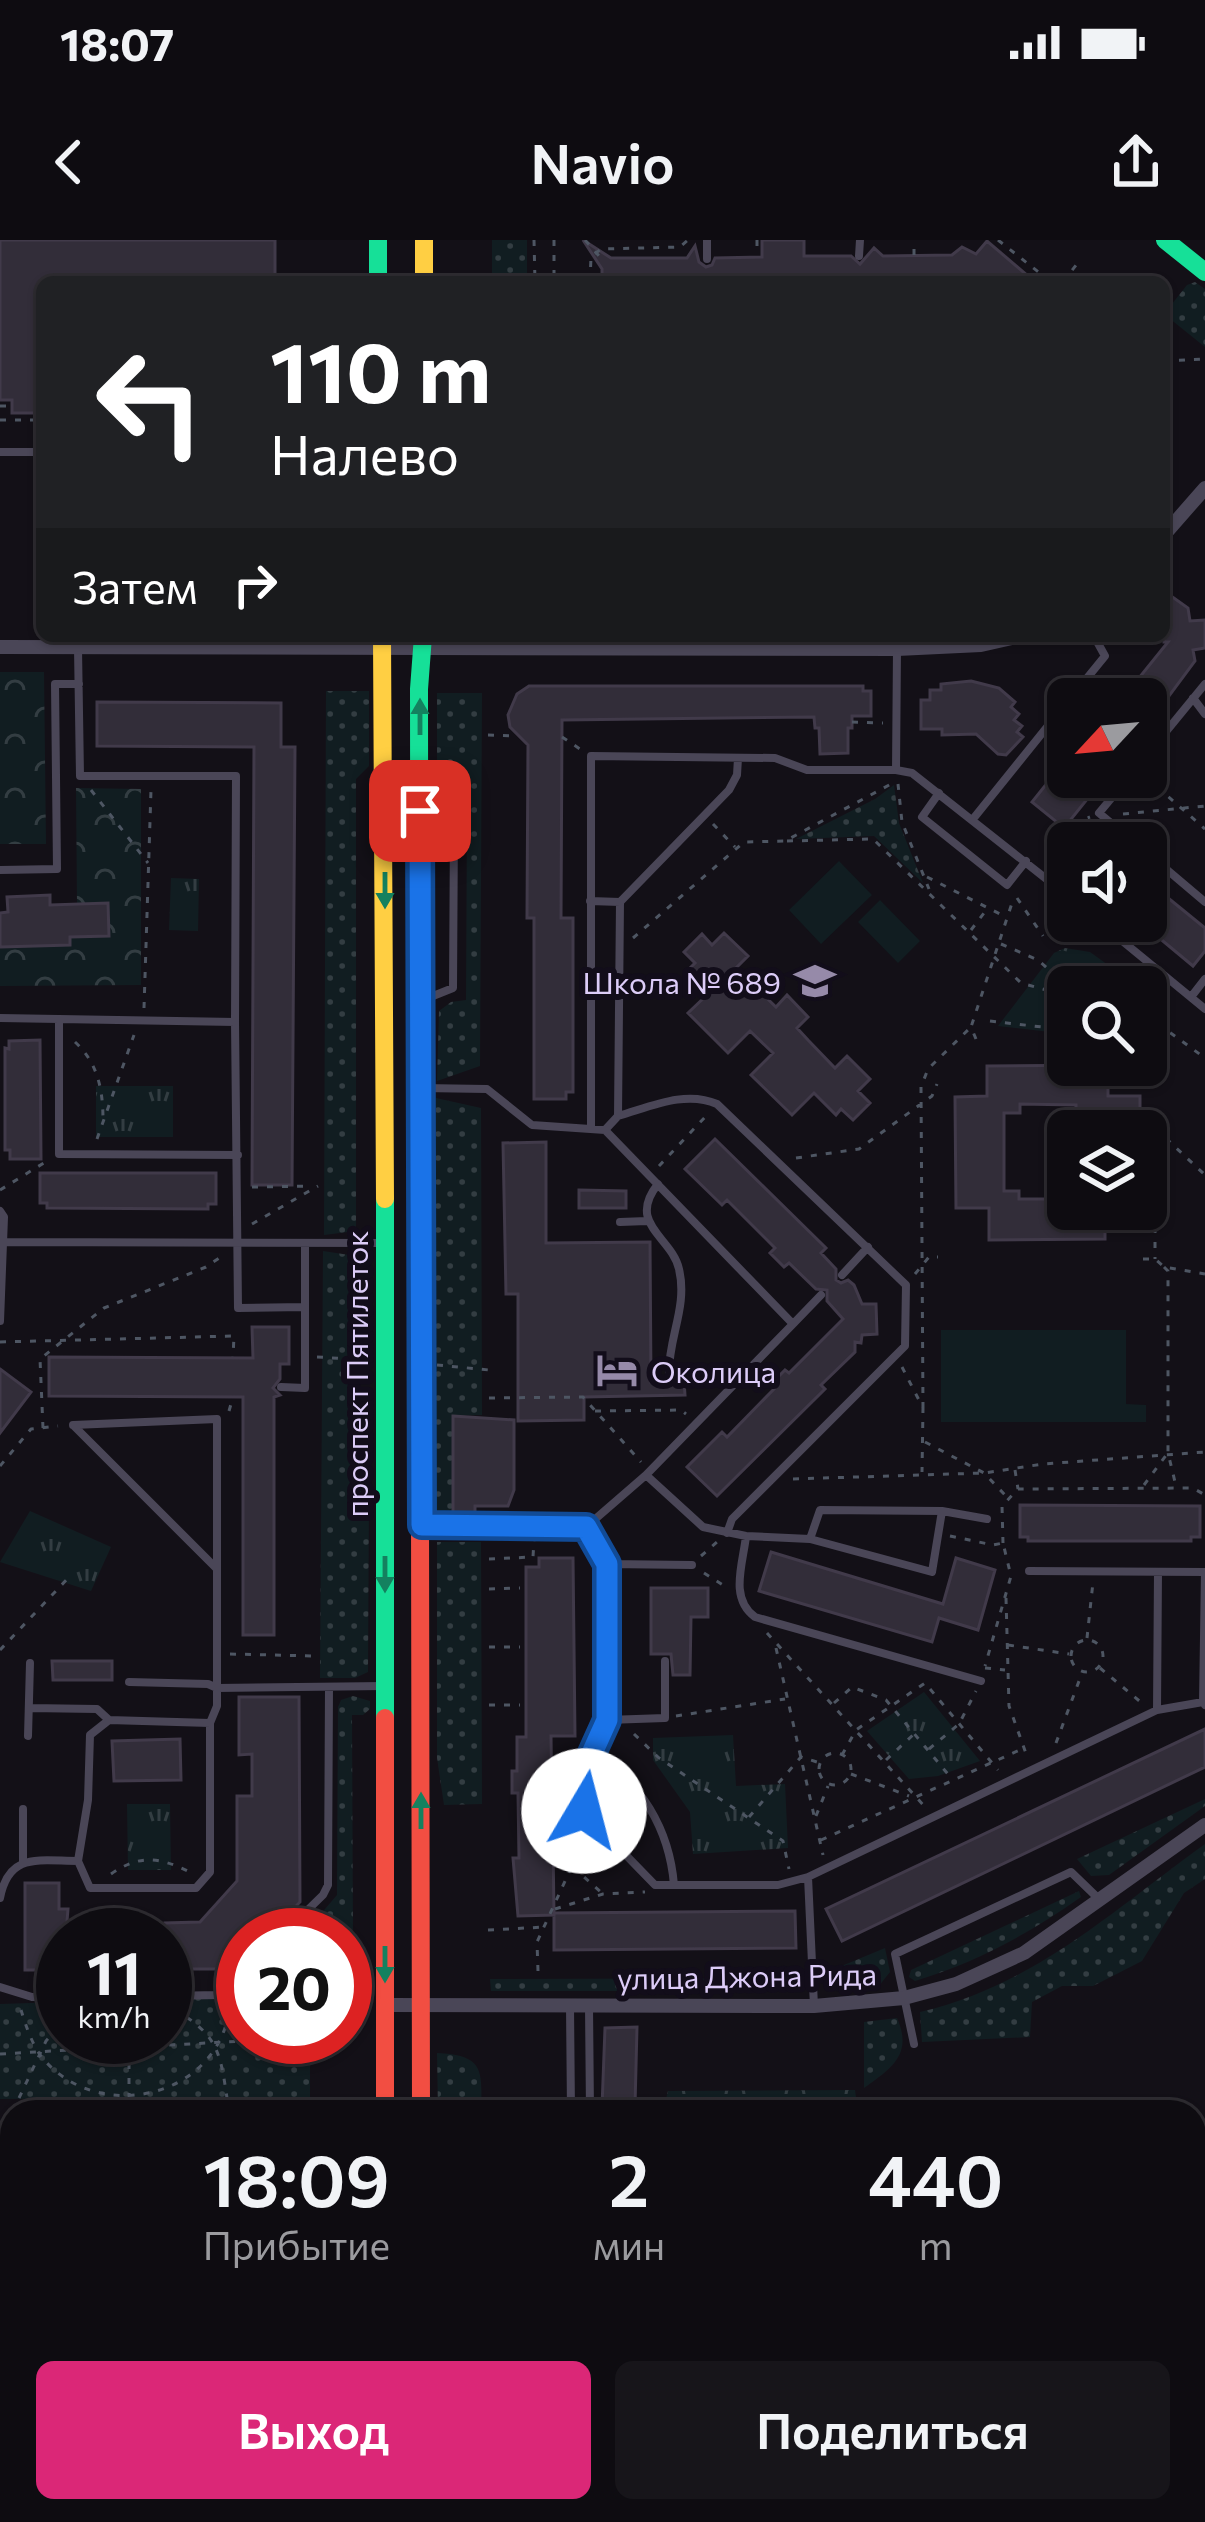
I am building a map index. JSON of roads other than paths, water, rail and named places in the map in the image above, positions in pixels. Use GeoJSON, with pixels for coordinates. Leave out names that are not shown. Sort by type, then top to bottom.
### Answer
{"type":"FeatureCollection","features":[{"type":"Feature","properties":{"kind":"street"},"geometry":{"type":"LineString","coordinates":[[378,240],[378,276]]}},
{"type":"Feature","properties":{"kind":"street"},"geometry":{"type":"LineString","coordinates":[[424,240],[424,276]]}},
{"type":"Feature","properties":{"kind":"street"},"geometry":{"type":"LineString","coordinates":[[1165,240],[1205,272]]}},
{"type":"Feature","properties":{"kind":"street"},"geometry":{"type":"LineString","coordinates":[[1170,528],[1205,488]]}},
{"type":"Feature","properties":{"kind":"street"},"geometry":{"type":"LineString","coordinates":[[0,647],[331,642]]}},
{"type":"Feature","properties":{"kind":"street","name":"проспект Пятилеток"},"geometry":{"type":"LineString","coordinates":[[382,642],[385,2100]]}},
{"type":"Feature","properties":{"kind":"street"},"geometry":{"type":"LineString","coordinates":[[421,2100],[422,642]]}},
{"type":"Feature","properties":{"kind":"street"},"geometry":{"type":"LineString","coordinates":[[481,642],[897,649],[994,642]]}},
{"type":"Feature","properties":{"kind":"street","name":"улица Джона Рида"},"geometry":{"type":"LineString","coordinates":[[385,2005],[814,2006],[904,1998],[991,1971],[1101,1901],[1205,1825]]}},
{"type":"Feature","properties":{"kind":"lane"},"geometry":{"type":"LineString","coordinates":[[707,240],[707,259]]}},
{"type":"Feature","properties":{"kind":"lane"},"geometry":{"type":"LineString","coordinates":[[860,240],[860,256]]}},
{"type":"Feature","properties":{"kind":"lane"},"geometry":{"type":"LineString","coordinates":[[0,452],[36,452]]}},
{"type":"Feature","properties":{"kind":"lane"},"geometry":{"type":"LineString","coordinates":[[1087,678],[1105,656],[1097,642]]}},
{"type":"Feature","properties":{"kind":"lane"},"geometry":{"type":"LineString","coordinates":[[78,647],[80,776],[236,776],[238,1308],[305,1307]]}},
{"type":"Feature","properties":{"kind":"lane"},"geometry":{"type":"LineString","coordinates":[[896,770],[897,649]]}},
{"type":"Feature","properties":{"kind":"lane"},"geometry":{"type":"LineString","coordinates":[[0,870],[57,869],[55,684],[79,683]]}},
{"type":"Feature","properties":{"kind":"lane"},"geometry":{"type":"LineString","coordinates":[[1167,730],[1205,684]]}},
{"type":"Feature","properties":{"kind":"lane"},"geometry":{"type":"LineString","coordinates":[[1193,698],[1205,714]]}},
{"type":"Feature","properties":{"kind":"lane"},"geometry":{"type":"LineString","coordinates":[[973,819],[1047,727]]}},
{"type":"Feature","properties":{"kind":"lane"},"geometry":{"type":"LineString","coordinates":[[591,1127],[591,756],[775,758],[807,770],[912,773],[1047,878]]}},
{"type":"Feature","properties":{"kind":"lane"},"geometry":{"type":"LineString","coordinates":[[618,1116],[620,902],[729,790],[737,775],[738,758]]}},
{"type":"Feature","properties":{"kind":"lane"},"geometry":{"type":"LineString","coordinates":[[939,793],[922,817],[1007,885],[1026,860]]}},
{"type":"Feature","properties":{"kind":"lane"},"geometry":{"type":"LineString","coordinates":[[1110,822],[1099,813],[1112,798]]}},
{"type":"Feature","properties":{"kind":"lane"},"geometry":{"type":"LineString","coordinates":[[420,811],[454,821],[453,988],[422,1000]]}},
{"type":"Feature","properties":{"kind":"lane"},"geometry":{"type":"LineString","coordinates":[[1167,870],[1205,902]]}},
{"type":"Feature","properties":{"kind":"lane"},"geometry":{"type":"LineString","coordinates":[[590,901],[620,902]]}},
{"type":"Feature","properties":{"kind":"lane"},"geometry":{"type":"LineString","coordinates":[[1124,942],[1205,1009]]}},
{"type":"Feature","properties":{"kind":"lane"},"geometry":{"type":"LineString","coordinates":[[1190,997],[1205,980]]}},
{"type":"Feature","properties":{"kind":"lane"},"geometry":{"type":"LineString","coordinates":[[0,1018],[235,1022]]}},
{"type":"Feature","properties":{"kind":"lane"},"geometry":{"type":"LineString","coordinates":[[59,1019],[59,1154],[238,1154]]}},
{"type":"Feature","properties":{"kind":"lane"},"geometry":{"type":"LineString","coordinates":[[422,1088],[488,1089],[532,1125],[605,1130],[794,1324]]}},
{"type":"Feature","properties":{"kind":"lane"},"geometry":{"type":"LineString","coordinates":[[605,1130],[618,1116],[684,1098],[702,1097],[717,1103],[906,1285],[905,1346],[732,1519],[727,1533]]}},
{"type":"Feature","properties":{"kind":"lane"},"geometry":{"type":"LineString","coordinates":[[658,1184],[649,1198],[647,1221],[679,1266],[681,1324],[668,1349],[669,1374]]}},
{"type":"Feature","properties":{"kind":"lane"},"geometry":{"type":"LineString","coordinates":[[0,1211],[4,1217],[0,1321]]}},
{"type":"Feature","properties":{"kind":"lane"},"geometry":{"type":"LineString","coordinates":[[620,1222],[647,1221]]}},
{"type":"Feature","properties":{"kind":"lane"},"geometry":{"type":"LineString","coordinates":[[4,1242],[385,1244]]}},
{"type":"Feature","properties":{"kind":"lane"},"geometry":{"type":"LineString","coordinates":[[280,1387],[305,1388],[305,1243]]}},
{"type":"Feature","properties":{"kind":"lane"},"geometry":{"type":"LineString","coordinates":[[842,1274],[868,1247]]}},
{"type":"Feature","properties":{"kind":"lane"},"geometry":{"type":"LineString","coordinates":[[422,1525],[586,1527],[646,1474],[821,1295]]}},
{"type":"Feature","properties":{"kind":"lane"},"geometry":{"type":"LineString","coordinates":[[210,1723],[109,1720],[90,1735],[88,1800],[78,1861],[90,1888],[196,1888],[210,1872],[210,1723],[218,1688],[217,1419],[73,1425],[217,1569]]}},
{"type":"Feature","properties":{"kind":"lane"},"geometry":{"type":"LineString","coordinates":[[646,1474],[703,1527],[746,1536],[810,1539],[932,1572],[941,1511]]}},
{"type":"Feature","properties":{"kind":"lane"},"geometry":{"type":"LineString","coordinates":[[810,1539],[820,1510],[941,1511],[987,1519]]}},
{"type":"Feature","properties":{"kind":"lane"},"geometry":{"type":"LineString","coordinates":[[586,1527],[607,1564],[607,1720],[588,1762],[584,1811],[656,1885],[792,1882],[808,1877],[1155,1711],[1204,1704],[1204,1572],[1030,1571]]}},
{"type":"Feature","properties":{"kind":"lane"},"geometry":{"type":"LineString","coordinates":[[746,1536],[739,1595],[744,1608],[755,1617],[981,1681]]}},
{"type":"Feature","properties":{"kind":"lane"},"geometry":{"type":"LineString","coordinates":[[607,1564],[692,1564]]}},
{"type":"Feature","properties":{"kind":"lane"},"geometry":{"type":"LineString","coordinates":[[1155,1711],[1158,1572]]}},
{"type":"Feature","properties":{"kind":"lane"},"geometry":{"type":"LineString","coordinates":[[607,1720],[665,1718],[665,1661]]}},
{"type":"Feature","properties":{"kind":"lane"},"geometry":{"type":"LineString","coordinates":[[28,1736],[30,1663]]}},
{"type":"Feature","properties":{"kind":"lane"},"geometry":{"type":"LineString","coordinates":[[129,1682],[218,1688],[385,1686]]}},
{"type":"Feature","properties":{"kind":"lane"},"geometry":{"type":"LineString","coordinates":[[310,1908],[328,1885],[328,1687]]}},
{"type":"Feature","properties":{"kind":"lane"},"geometry":{"type":"LineString","coordinates":[[29,1708],[97,1709],[109,1720]]}},
{"type":"Feature","properties":{"kind":"lane"},"geometry":{"type":"LineString","coordinates":[[588,1762],[605,1765],[621,1776],[662,1826],[671,1852],[674,1885]]}},
{"type":"Feature","properties":{"kind":"lane"},"geometry":{"type":"LineString","coordinates":[[22,1809],[23,1861]]}},
{"type":"Feature","properties":{"kind":"lane"},"geometry":{"type":"LineString","coordinates":[[0,1898],[4,1877],[23,1861],[78,1861]]}},
{"type":"Feature","properties":{"kind":"lane"},"geometry":{"type":"LineString","coordinates":[[914,2044],[895,1954],[1071,1872],[1101,1901]]}},
{"type":"Feature","properties":{"kind":"lane"},"geometry":{"type":"LineString","coordinates":[[808,1877],[814,2006]]}},
{"type":"Feature","properties":{"kind":"lane"},"geometry":{"type":"LineString","coordinates":[[0,1987],[36,1997]]}},
{"type":"Feature","properties":{"kind":"lane"},"geometry":{"type":"LineString","coordinates":[[570,2004],[571,2100]]}},
{"type":"Feature","properties":{"kind":"lane"},"geometry":{"type":"LineString","coordinates":[[589,2005],[590,2100]]}},
{"type":"Feature","properties":{"kind":"place","name":"Школа № 689"},"geometry":{"type":"Point","coordinates":[815,981]}},
{"type":"Feature","properties":{"kind":"place","name":"Околица"},"geometry":{"type":"Point","coordinates":[617,1370]}}]}
